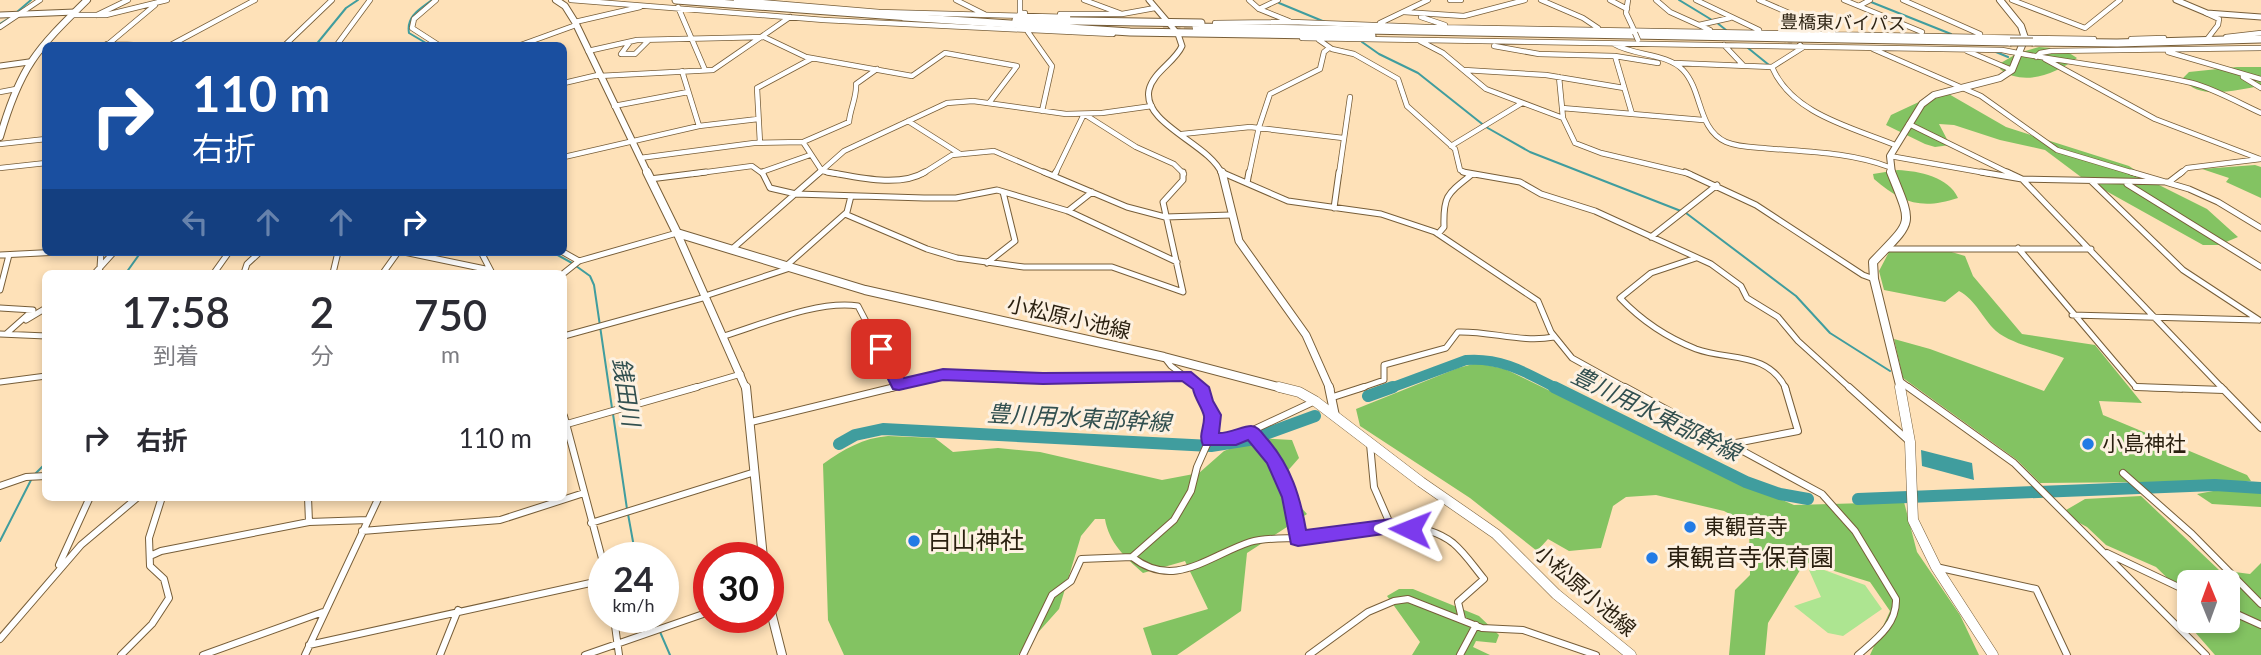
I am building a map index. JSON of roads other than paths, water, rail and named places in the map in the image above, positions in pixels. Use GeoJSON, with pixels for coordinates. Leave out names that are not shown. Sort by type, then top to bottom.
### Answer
{"type":"FeatureCollection","features":[{"type":"Feature","properties":{"kind":"highway"},"geometry":{"type":"LineString","coordinates":[[678,5],[1178,34],[1388,36],[1527,33]]}},
{"type":"Feature","properties":{"kind":"highway"},"geometry":{"type":"LineString","coordinates":[[904,17],[1149,27],[983,17]]}},
{"type":"Feature","properties":{"kind":"highway"},"geometry":{"type":"LineString","coordinates":[[942,18],[1216,23],[1353,29]]}},
{"type":"Feature","properties":{"kind":"highway","name":"豊橋東バイパス"},"geometry":{"type":"LineString","coordinates":[[1425,31],[1195,28],[2010,42],[2029,40],[2117,43],[2261,39]]}},
{"type":"Feature","properties":{"kind":"main road"},"geometry":{"type":"LineString","coordinates":[[44,42],[87,0]]}},
{"type":"Feature","properties":{"kind":"main road"},"geometry":{"type":"LineString","coordinates":[[563,0],[677,233]]}},
{"type":"Feature","properties":{"kind":"main road"},"geometry":{"type":"LineString","coordinates":[[1993,655],[1936,567],[1913,520],[1910,442],[1899,380],[1874,279],[1873,262],[1904,230],[1909,215],[1889,167],[1890,156],[1922,104],[1934,95],[2000,78],[2012,70],[2029,40],[2000,0]]}},
{"type":"Feature","properties":{"kind":"main road"},"geometry":{"type":"LineString","coordinates":[[0,137],[3,118],[16,89],[29,62],[42,44]]}},
{"type":"Feature","properties":{"kind":"main road","name":"小松原小池線"},"geometry":{"type":"LineString","coordinates":[[677,233],[865,290],[1164,357],[1280,386],[1315,401],[1496,534],[1556,594],[1621,651],[1631,655]]}},
{"type":"Feature","properties":{"kind":"street"},"geometry":{"type":"LineString","coordinates":[[0,27],[40,0]]}},
{"type":"Feature","properties":{"kind":"street"},"geometry":{"type":"LineString","coordinates":[[94,17],[128,0]]}},
{"type":"Feature","properties":{"kind":"street"},"geometry":{"type":"LineString","coordinates":[[0,15],[74,13],[94,17],[167,0]]}},
{"type":"Feature","properties":{"kind":"street"},"geometry":{"type":"LineString","coordinates":[[176,42],[255,0]]}},
{"type":"Feature","properties":{"kind":"street"},"geometry":{"type":"LineString","coordinates":[[288,42],[331,0]]}},
{"type":"Feature","properties":{"kind":"street"},"geometry":{"type":"LineString","coordinates":[[339,42],[370,0]]}},
{"type":"Feature","properties":{"kind":"street"},"geometry":{"type":"LineString","coordinates":[[434,42],[412,28],[414,19],[436,0]]}},
{"type":"Feature","properties":{"kind":"street"},"geometry":{"type":"LineString","coordinates":[[563,0],[645,6],[678,5],[791,16],[1027,30],[1130,32]]}},
{"type":"Feature","properties":{"kind":"street"},"geometry":{"type":"LineString","coordinates":[[736,0],[879,12],[1101,21]]}},
{"type":"Feature","properties":{"kind":"street"},"geometry":{"type":"LineString","coordinates":[[799,6],[803,0]]}},
{"type":"Feature","properties":{"kind":"street"},"geometry":{"type":"LineString","coordinates":[[956,0],[983,17]]}},
{"type":"Feature","properties":{"kind":"street"},"geometry":{"type":"LineString","coordinates":[[1020,0],[1020,13],[1122,14],[1155,8]]}},
{"type":"Feature","properties":{"kind":"street"},"geometry":{"type":"LineString","coordinates":[[1084,0],[1122,14]]}},
{"type":"Feature","properties":{"kind":"street"},"geometry":{"type":"LineString","coordinates":[[1149,0],[1178,34],[1181,50],[1151,85],[1149,97],[1152,106],[1166,122],[1207,153],[1221,172],[1239,240],[1251,261],[1311,339],[1333,397],[1335,416]]}},
{"type":"Feature","properties":{"kind":"street"},"geometry":{"type":"LineString","coordinates":[[1249,0],[1259,9],[1298,25]]}},
{"type":"Feature","properties":{"kind":"street"},"geometry":{"type":"LineString","coordinates":[[1378,26],[1428,0]]}},
{"type":"Feature","properties":{"kind":"street"},"geometry":{"type":"LineString","coordinates":[[1450,0],[1461,0]]}},
{"type":"Feature","properties":{"kind":"street"},"geometry":{"type":"LineString","coordinates":[[1404,12],[1464,16],[1525,0]]}},
{"type":"Feature","properties":{"kind":"street"},"geometry":{"type":"LineString","coordinates":[[1541,0],[1583,18],[1600,29]]}},
{"type":"Feature","properties":{"kind":"street"},"geometry":{"type":"LineString","coordinates":[[1610,0],[1627,9]]}},
{"type":"Feature","properties":{"kind":"street"},"geometry":{"type":"LineString","coordinates":[[1628,0],[1627,9],[1643,57]]}},
{"type":"Feature","properties":{"kind":"street"},"geometry":{"type":"LineString","coordinates":[[1656,0],[1670,12],[1712,32]]}},
{"type":"Feature","properties":{"kind":"street"},"geometry":{"type":"LineString","coordinates":[[1696,0],[1730,18],[1772,35]]}},
{"type":"Feature","properties":{"kind":"street"},"geometry":{"type":"LineString","coordinates":[[1759,0],[1836,33]]}},
{"type":"Feature","properties":{"kind":"street"},"geometry":{"type":"LineString","coordinates":[[1844,0],[1930,36]]}},
{"type":"Feature","properties":{"kind":"street"},"geometry":{"type":"LineString","coordinates":[[1903,0],[1983,36]]}},
{"type":"Feature","properties":{"kind":"street"},"geometry":{"type":"LineString","coordinates":[[2012,0],[2085,28],[2120,0]]}},
{"type":"Feature","properties":{"kind":"street"},"geometry":{"type":"LineString","coordinates":[[2176,0],[2218,19],[2218,24],[2208,38]]}},
{"type":"Feature","properties":{"kind":"street"},"geometry":{"type":"LineString","coordinates":[[1259,9],[1277,1]]}},
{"type":"Feature","properties":{"kind":"street"},"geometry":{"type":"LineString","coordinates":[[1858,6],[1868,1]]}},
{"type":"Feature","properties":{"kind":"street"},"geometry":{"type":"LineString","coordinates":[[110,42],[158,2]]}},
{"type":"Feature","properties":{"kind":"street"},"geometry":{"type":"LineString","coordinates":[[678,5],[705,70]]}},
{"type":"Feature","properties":{"kind":"street"},"geometry":{"type":"LineString","coordinates":[[528,42],[575,24],[645,6]]}},
{"type":"Feature","properties":{"kind":"street"},"geometry":{"type":"LineString","coordinates":[[2203,12],[2261,17]]}},
{"type":"Feature","properties":{"kind":"street"},"geometry":{"type":"LineString","coordinates":[[1411,13],[1449,27]]}},
{"type":"Feature","properties":{"kind":"street"},"geometry":{"type":"LineString","coordinates":[[567,82],[599,76],[713,70],[791,16]]}},
{"type":"Feature","properties":{"kind":"street"},"geometry":{"type":"LineString","coordinates":[[1698,24],[1730,18]]}},
{"type":"Feature","properties":{"kind":"street"},"geometry":{"type":"LineString","coordinates":[[1216,23],[1292,22],[1378,26],[1983,36],[2029,40],[2208,38],[2261,33]]}},
{"type":"Feature","properties":{"kind":"street"},"geometry":{"type":"LineString","coordinates":[[1027,30],[1052,66],[1042,111]]}},
{"type":"Feature","properties":{"kind":"street"},"geometry":{"type":"LineString","coordinates":[[1240,35],[1960,48],[2020,53],[2045,60],[2155,119],[2261,159]]}},
{"type":"Feature","properties":{"kind":"street"},"geometry":{"type":"LineString","coordinates":[[589,51],[649,40],[761,36],[796,54],[914,76],[945,53],[1017,66],[989,103]]}},
{"type":"Feature","properties":{"kind":"street"},"geometry":{"type":"LineString","coordinates":[[630,42],[621,54],[635,54],[649,40]]}},
{"type":"Feature","properties":{"kind":"street"},"geometry":{"type":"LineString","coordinates":[[1319,40],[1329,48],[1354,54],[1398,79],[1408,106],[1451,146],[1458,157],[1461,170],[1471,175],[1512,179],[1541,194],[1595,211],[1696,258],[1735,281],[1747,298],[1778,317],[1798,341],[1910,442]]}},
{"type":"Feature","properties":{"kind":"street"},"geometry":{"type":"LineString","coordinates":[[1418,40],[1443,53],[1486,89],[1563,118]]}},
{"type":"Feature","properties":{"kind":"street"},"geometry":{"type":"LineString","coordinates":[[1614,43],[1622,50],[1643,57],[1676,63],[1688,75],[1698,97],[1703,120],[1717,139],[1729,144],[1859,156],[1889,167]]}},
{"type":"Feature","properties":{"kind":"street"},"geometry":{"type":"LineString","coordinates":[[1793,43],[1802,46]]}},
{"type":"Feature","properties":{"kind":"street"},"geometry":{"type":"LineString","coordinates":[[1723,44],[1743,65]]}},
{"type":"Feature","properties":{"kind":"street"},"geometry":{"type":"LineString","coordinates":[[1494,46],[1519,53],[1584,58],[1615,56],[1676,63],[1772,67],[1785,61],[1802,46]]}},
{"type":"Feature","properties":{"kind":"street"},"geometry":{"type":"LineString","coordinates":[[1247,183],[1259,127],[1270,94],[1320,69],[1324,52],[1329,48]]}},
{"type":"Feature","properties":{"kind":"street"},"geometry":{"type":"LineString","coordinates":[[1870,48],[1981,96],[2057,150],[2169,183],[2218,202],[2261,228]]}},
{"type":"Feature","properties":{"kind":"street"},"geometry":{"type":"LineString","coordinates":[[1960,48],[2012,70]]}},
{"type":"Feature","properties":{"kind":"street"},"geometry":{"type":"LineString","coordinates":[[2036,57],[2040,53],[2051,51],[2261,48]]}},
{"type":"Feature","properties":{"kind":"street"},"geometry":{"type":"LineString","coordinates":[[2190,58],[2197,51],[2195,49]]}},
{"type":"Feature","properties":{"kind":"street"},"geometry":{"type":"LineString","coordinates":[[2165,50],[2261,79]]}},
{"type":"Feature","properties":{"kind":"street"},"geometry":{"type":"LineString","coordinates":[[1615,56],[1632,114]]}},
{"type":"Feature","properties":{"kind":"street"},"geometry":{"type":"LineString","coordinates":[[760,143],[757,88],[812,58]]}},
{"type":"Feature","properties":{"kind":"street"},"geometry":{"type":"LineString","coordinates":[[2045,60],[2078,61],[2195,83],[2261,113]]}},
{"type":"Feature","properties":{"kind":"street"},"geometry":{"type":"LineString","coordinates":[[0,66],[29,62]]}},
{"type":"Feature","properties":{"kind":"street"},"geometry":{"type":"LineString","coordinates":[[1772,67],[1774,78],[1794,101],[1895,145]]}},
{"type":"Feature","properties":{"kind":"street"},"geometry":{"type":"LineString","coordinates":[[640,158],[760,143],[803,142],[849,122],[851,104],[857,94],[856,84],[877,69]]}},
{"type":"Feature","properties":{"kind":"street"},"geometry":{"type":"LineString","coordinates":[[1464,70],[1559,77],[1624,88]]}},
{"type":"Feature","properties":{"kind":"street"},"geometry":{"type":"LineString","coordinates":[[682,71],[699,126]]}},
{"type":"Feature","properties":{"kind":"street"},"geometry":{"type":"LineString","coordinates":[[2235,72],[2261,88]]}},
{"type":"Feature","properties":{"kind":"street"},"geometry":{"type":"LineString","coordinates":[[1559,77],[1563,118],[1578,145],[1677,169],[1717,185],[1755,204],[1863,275],[1874,279]]}},
{"type":"Feature","properties":{"kind":"street"},"geometry":{"type":"LineString","coordinates":[[0,92],[16,89]]}},
{"type":"Feature","properties":{"kind":"street"},"geometry":{"type":"LineString","coordinates":[[614,106],[688,92]]}},
{"type":"Feature","properties":{"kind":"street"},"geometry":{"type":"LineString","coordinates":[[1334,208],[1350,97]]}},
{"type":"Feature","properties":{"kind":"street"},"geometry":{"type":"LineString","coordinates":[[732,250],[850,148],[957,101],[1084,114],[1152,106]]}},
{"type":"Feature","properties":{"kind":"street"},"geometry":{"type":"LineString","coordinates":[[1451,146],[1522,103]]}},
{"type":"Feature","properties":{"kind":"street"},"geometry":{"type":"LineString","coordinates":[[1562,108],[1703,120]]}},
{"type":"Feature","properties":{"kind":"street"},"geometry":{"type":"LineString","coordinates":[[1054,175],[1084,114]]}},
{"type":"Feature","properties":{"kind":"street"},"geometry":{"type":"LineString","coordinates":[[845,214],[927,249],[957,258],[1024,267],[1112,267],[1183,292],[1164,217],[1163,202],[1183,180],[1184,173],[1174,164],[1136,147],[1084,114]]}},
{"type":"Feature","properties":{"kind":"street"},"geometry":{"type":"LineString","coordinates":[[567,156],[699,126],[758,120]]}},
{"type":"Feature","properties":{"kind":"street"},"geometry":{"type":"LineString","coordinates":[[908,121],[960,154]]}},
{"type":"Feature","properties":{"kind":"street"},"geometry":{"type":"LineString","coordinates":[[1909,124],[2022,179],[2261,428]]}},
{"type":"Feature","properties":{"kind":"street"},"geometry":{"type":"LineString","coordinates":[[1182,134],[1259,127],[1343,138]]}},
{"type":"Feature","properties":{"kind":"street"},"geometry":{"type":"LineString","coordinates":[[0,144],[42,139]]}},
{"type":"Feature","properties":{"kind":"street"},"geometry":{"type":"LineString","coordinates":[[803,142],[822,171],[865,178],[912,180],[952,155],[994,151],[1127,207],[1164,217],[1231,215]]}},
{"type":"Feature","properties":{"kind":"street"},"geometry":{"type":"LineString","coordinates":[[762,172],[810,155]]}},
{"type":"Feature","properties":{"kind":"street"},"geometry":{"type":"LineString","coordinates":[[1890,156],[2022,179],[2169,183],[2187,168],[2261,159]]}},
{"type":"Feature","properties":{"kind":"street"},"geometry":{"type":"LineString","coordinates":[[0,167],[42,163]]}},
{"type":"Feature","properties":{"kind":"street"},"geometry":{"type":"LineString","coordinates":[[650,179],[752,166],[762,172],[770,188],[796,194],[957,198],[993,191],[1003,192],[1068,211],[1177,262]]}},
{"type":"Feature","properties":{"kind":"street"},"geometry":{"type":"LineString","coordinates":[[1221,172],[1281,199],[1381,214],[1438,233],[1538,301],[1554,337],[1577,361],[1822,494],[1855,531],[1896,598],[1897,613],[1858,655]]}},
{"type":"Feature","properties":{"kind":"street"},"geometry":{"type":"LineString","coordinates":[[1438,233],[1444,228],[1443,204],[1453,190],[1471,175]]}},
{"type":"Feature","properties":{"kind":"street"},"geometry":{"type":"LineString","coordinates":[[2091,181],[2183,270],[2260,320]]}},
{"type":"Feature","properties":{"kind":"street"},"geometry":{"type":"LineString","coordinates":[[2124,182],[2261,267]]}},
{"type":"Feature","properties":{"kind":"street"},"geometry":{"type":"LineString","coordinates":[[1650,236],[1717,185]]}},
{"type":"Feature","properties":{"kind":"street"},"geometry":{"type":"LineString","coordinates":[[987,263],[1016,242],[1003,192]]}},
{"type":"Feature","properties":{"kind":"street"},"geometry":{"type":"LineString","coordinates":[[1068,211],[1092,192]]}},
{"type":"Feature","properties":{"kind":"street"},"geometry":{"type":"LineString","coordinates":[[567,334],[705,297],[788,267],[845,214],[851,196]]}},
{"type":"Feature","properties":{"kind":"street"},"geometry":{"type":"LineString","coordinates":[[567,270],[579,261],[677,233],[747,390],[762,542]]}},
{"type":"Feature","properties":{"kind":"street"},"geometry":{"type":"LineString","coordinates":[[2018,248],[2072,315],[2138,388],[2224,390]]}},
{"type":"Feature","properties":{"kind":"street"},"geometry":{"type":"LineString","coordinates":[[1887,249],[2091,249]]}},
{"type":"Feature","properties":{"kind":"street"},"geometry":{"type":"LineString","coordinates":[[0,255],[42,253]]}},
{"type":"Feature","properties":{"kind":"street"},"geometry":{"type":"LineString","coordinates":[[567,254],[579,261]]}},
{"type":"Feature","properties":{"kind":"street"},"geometry":{"type":"LineString","coordinates":[[0,290],[9,255]]}},
{"type":"Feature","properties":{"kind":"street"},"geometry":{"type":"LineString","coordinates":[[98,270],[110,256]]}},
{"type":"Feature","properties":{"kind":"street"},"geometry":{"type":"LineString","coordinates":[[245,270],[256,256]]}},
{"type":"Feature","properties":{"kind":"street"},"geometry":{"type":"LineString","coordinates":[[422,256],[486,270]]}},
{"type":"Feature","properties":{"kind":"street"},"geometry":{"type":"LineString","coordinates":[[1696,258],[1651,273],[1620,298],[1647,321],[1684,343],[1710,353],[1736,355],[1757,361],[1777,373],[1783,382],[1798,431],[1731,444]]}},
{"type":"Feature","properties":{"kind":"street"},"geometry":{"type":"LineString","coordinates":[[724,336],[817,309],[852,303],[858,306],[899,385]]}},
{"type":"Feature","properties":{"kind":"street"},"geometry":{"type":"LineString","coordinates":[[0,308],[33,310],[2,335]]}},
{"type":"Feature","properties":{"kind":"street"},"geometry":{"type":"LineString","coordinates":[[2,335],[42,311]]}},
{"type":"Feature","properties":{"kind":"street"},"geometry":{"type":"LineString","coordinates":[[2072,315],[2260,320]]}},
{"type":"Feature","properties":{"kind":"street"},"geometry":{"type":"LineString","coordinates":[[1333,397],[1384,380],[1384,365],[1446,348],[1458,332],[1471,331],[1518,341],[1554,337]]}},
{"type":"Feature","properties":{"kind":"street"},"geometry":{"type":"LineString","coordinates":[[2,335],[42,336]]}},
{"type":"Feature","properties":{"kind":"street"},"geometry":{"type":"LineString","coordinates":[[1023,655],[1052,595],[1070,582],[1082,559],[1132,557],[1174,520],[1183,508],[1209,440],[1212,415],[1204,401],[1201,387],[1164,357]]}},
{"type":"Feature","properties":{"kind":"street"},"geometry":{"type":"LineString","coordinates":[[597,542],[568,424],[741,374]]}},
{"type":"Feature","properties":{"kind":"street"},"geometry":{"type":"LineString","coordinates":[[751,422],[943,375],[1043,378],[1185,376]]}},
{"type":"Feature","properties":{"kind":"street"},"geometry":{"type":"LineString","coordinates":[[0,382],[42,377]]}},
{"type":"Feature","properties":{"kind":"street"},"geometry":{"type":"LineString","coordinates":[[1899,380],[2014,463],[2057,509],[2206,655]]}},
{"type":"Feature","properties":{"kind":"street"},"geometry":{"type":"LineString","coordinates":[[1209,440],[1236,439],[1315,401]]}},
{"type":"Feature","properties":{"kind":"street"},"geometry":{"type":"LineString","coordinates":[[1251,432],[1275,460],[1291,497],[1298,539]]}},
{"type":"Feature","properties":{"kind":"street"},"geometry":{"type":"LineString","coordinates":[[1370,444],[1369,473],[1375,494],[1391,526]]}},
{"type":"Feature","properties":{"kind":"street"},"geometry":{"type":"LineString","coordinates":[[591,523],[755,472]]}},
{"type":"Feature","properties":{"kind":"street"},"geometry":{"type":"LineString","coordinates":[[2123,473],[2164,509],[2261,604]]}},
{"type":"Feature","properties":{"kind":"street"},"geometry":{"type":"LineString","coordinates":[[0,486],[26,477],[42,476]]}},
{"type":"Feature","properties":{"kind":"street"},"geometry":{"type":"LineString","coordinates":[[567,498],[584,493]]}},
{"type":"Feature","properties":{"kind":"street"},"geometry":{"type":"LineString","coordinates":[[58,568],[88,501]]}},
{"type":"Feature","properties":{"kind":"street"},"geometry":{"type":"LineString","coordinates":[[0,639],[58,568],[100,526],[131,501]]}},
{"type":"Feature","properties":{"kind":"street"},"geometry":{"type":"LineString","coordinates":[[121,655],[152,624],[169,597],[164,579],[150,566],[149,538],[161,501]]}},
{"type":"Feature","properties":{"kind":"street"},"geometry":{"type":"LineString","coordinates":[[307,501],[309,522]]}},
{"type":"Feature","properties":{"kind":"street"},"geometry":{"type":"LineString","coordinates":[[305,655],[323,611],[377,501]]}},
{"type":"Feature","properties":{"kind":"street"},"geometry":{"type":"LineString","coordinates":[[362,531],[500,520],[559,501]]}},
{"type":"Feature","properties":{"kind":"street"},"geometry":{"type":"LineString","coordinates":[[150,556],[309,522],[368,520]]}},
{"type":"Feature","properties":{"kind":"street"},"geometry":{"type":"LineString","coordinates":[[1132,557],[1146,568],[1180,570],[1205,563],[1259,539],[1298,539],[1391,526],[1437,534],[1451,541],[1484,579],[1458,603],[1462,619]]}},
{"type":"Feature","properties":{"kind":"street"},"geometry":{"type":"LineString","coordinates":[[2101,550],[2177,587]]}},
{"type":"Feature","properties":{"kind":"street"},"geometry":{"type":"LineString","coordinates":[[1936,567],[2036,589],[2067,655]]}},
{"type":"Feature","properties":{"kind":"street"},"geometry":{"type":"LineString","coordinates":[[309,645],[457,610],[588,583]]}},
{"type":"Feature","properties":{"kind":"street"},"geometry":{"type":"LineString","coordinates":[[1308,655],[1377,607],[1395,599],[1408,599],[1476,625],[1523,630],[1596,655]]}},
{"type":"Feature","properties":{"kind":"street"},"geometry":{"type":"LineString","coordinates":[[440,655],[457,610]]}},
{"type":"Feature","properties":{"kind":"street"},"geometry":{"type":"LineString","coordinates":[[203,655],[256,638],[294,619],[323,611]]}},
{"type":"Feature","properties":{"kind":"street"},"geometry":{"type":"LineString","coordinates":[[2240,615],[2261,625]]}},
{"type":"Feature","properties":{"kind":"street"},"geometry":{"type":"LineString","coordinates":[[585,655],[693,617]]}},
{"type":"Feature","properties":{"kind":"street"},"geometry":{"type":"LineString","coordinates":[[1460,655],[1476,625]]}},
{"type":"Feature","properties":{"kind":"street"},"geometry":{"type":"LineString","coordinates":[[617,633],[619,655]]}},
{"type":"Feature","properties":{"kind":"street"},"geometry":{"type":"LineString","coordinates":[[776,633],[782,655]]}},
{"type":"Feature","properties":{"kind":"water"},"geometry":{"type":"Polygon","coordinates":[[[1921,450],[1972,463],[1974,480],[1922,466],[1921,450]]]}},
{"type":"Feature","properties":{"kind":"waterway"},"geometry":{"type":"LineString","coordinates":[[17,12],[31,0]]}},
{"type":"Feature","properties":{"kind":"waterway"},"geometry":{"type":"LineString","coordinates":[[318,42],[346,8],[358,0]]}},
{"type":"Feature","properties":{"kind":"waterway","name":"銭田川"},"geometry":{"type":"LineString","coordinates":[[424,42],[409,33],[409,27],[412,17],[432,0]]}},
{"type":"Feature","properties":{"kind":"waterway"},"geometry":{"type":"LineString","coordinates":[[1679,0],[1712,20]]}},
{"type":"Feature","properties":{"kind":"waterway"},"geometry":{"type":"LineString","coordinates":[[1871,2],[1951,34]]}},
{"type":"Feature","properties":{"kind":"waterway"},"geometry":{"type":"LineString","coordinates":[[1279,3],[1325,22]]}},
{"type":"Feature","properties":{"kind":"waterway"},"geometry":{"type":"LineString","coordinates":[[0,24],[11,17]]}},
{"type":"Feature","properties":{"kind":"waterway"},"geometry":{"type":"LineString","coordinates":[[1716,22],[1726,30]]}},
{"type":"Feature","properties":{"kind":"waterway"},"geometry":{"type":"LineString","coordinates":[[1362,42],[1379,54],[1418,73],[1486,127],[1530,152],[1686,213],[1796,296],[1830,333],[1890,371]]}},
{"type":"Feature","properties":{"kind":"waterway"},"geometry":{"type":"LineString","coordinates":[[1748,48],[1769,65]]}},
{"type":"Feature","properties":{"kind":"waterway"},"geometry":{"type":"LineString","coordinates":[[1996,52],[2008,57]]}},
{"type":"Feature","properties":{"kind":"waterway"},"geometry":{"type":"LineString","coordinates":[[128,270],[138,256]]}},
{"type":"Feature","properties":{"kind":"waterway","name":"銭田川"},"geometry":{"type":"LineString","coordinates":[[559,256],[572,263]]}},
{"type":"Feature","properties":{"kind":"waterway","name":"銭田川"},"geometry":{"type":"LineString","coordinates":[[576,266],[590,276],[594,285],[612,408]]}},
{"type":"Feature","properties":{"kind":"waterway","name":"豊川用水東部幹線"},"geometry":{"type":"LineString","coordinates":[[1388,389],[1466,360],[1491,361],[1514,367],[1557,389]]}},
{"type":"Feature","properties":{"kind":"waterway","name":"豊川用水東部幹線"},"geometry":{"type":"LineString","coordinates":[[1368,396],[1393,387]]}},
{"type":"Feature","properties":{"kind":"waterway","name":"豊川用水東部幹線"},"geometry":{"type":"LineString","coordinates":[[1557,389],[1746,482],[1780,494],[1808,499]]}},
{"type":"Feature","properties":{"kind":"waterway","name":"銭田川"},"geometry":{"type":"LineString","coordinates":[[613,414],[627,509]]}},
{"type":"Feature","properties":{"kind":"waterway","name":"豊川用水東部幹線"},"geometry":{"type":"LineString","coordinates":[[839,444],[855,435],[883,429],[1211,446],[1249,440],[1315,416]]}},
{"type":"Feature","properties":{"kind":"waterway"},"geometry":{"type":"LineString","coordinates":[[35,474],[42,467]]}},
{"type":"Feature","properties":{"kind":"waterway"},"geometry":{"type":"LineString","coordinates":[[0,541],[31,480]]}},
{"type":"Feature","properties":{"kind":"waterway","name":"豊川用水東部幹線"},"geometry":{"type":"LineString","coordinates":[[1858,499],[2215,485],[2261,488]]}},
{"type":"Feature","properties":{"kind":"waterway","name":"銭田川"},"geometry":{"type":"LineString","coordinates":[[628,514],[633,542]]}},
{"type":"Feature","properties":{"kind":"waterway","name":"銭田川"},"geometry":{"type":"LineString","coordinates":[[660,633],[670,655]]}},
{"type":"Feature","properties":{"kind":"tunnel"},"geometry":{"type":"LineString","coordinates":[[1163,26],[1196,27]]}},
{"type":"Feature","properties":{"kind":"tunnel"},"geometry":{"type":"LineString","coordinates":[[1782,39],[1793,43]]}},
{"type":"Feature","properties":{"kind":"place","name":"小島神社"},"geometry":{"type":"Point","coordinates":[2088,444]}},
{"type":"Feature","properties":{"kind":"place","name":"東観音寺"},"geometry":{"type":"Point","coordinates":[1690,527]}},
{"type":"Feature","properties":{"kind":"place","name":"白山神社"},"geometry":{"type":"Point","coordinates":[914,541]}},
{"type":"Feature","properties":{"kind":"place","name":"東観音寺保育園"},"geometry":{"type":"Point","coordinates":[1652,558]}}]}
